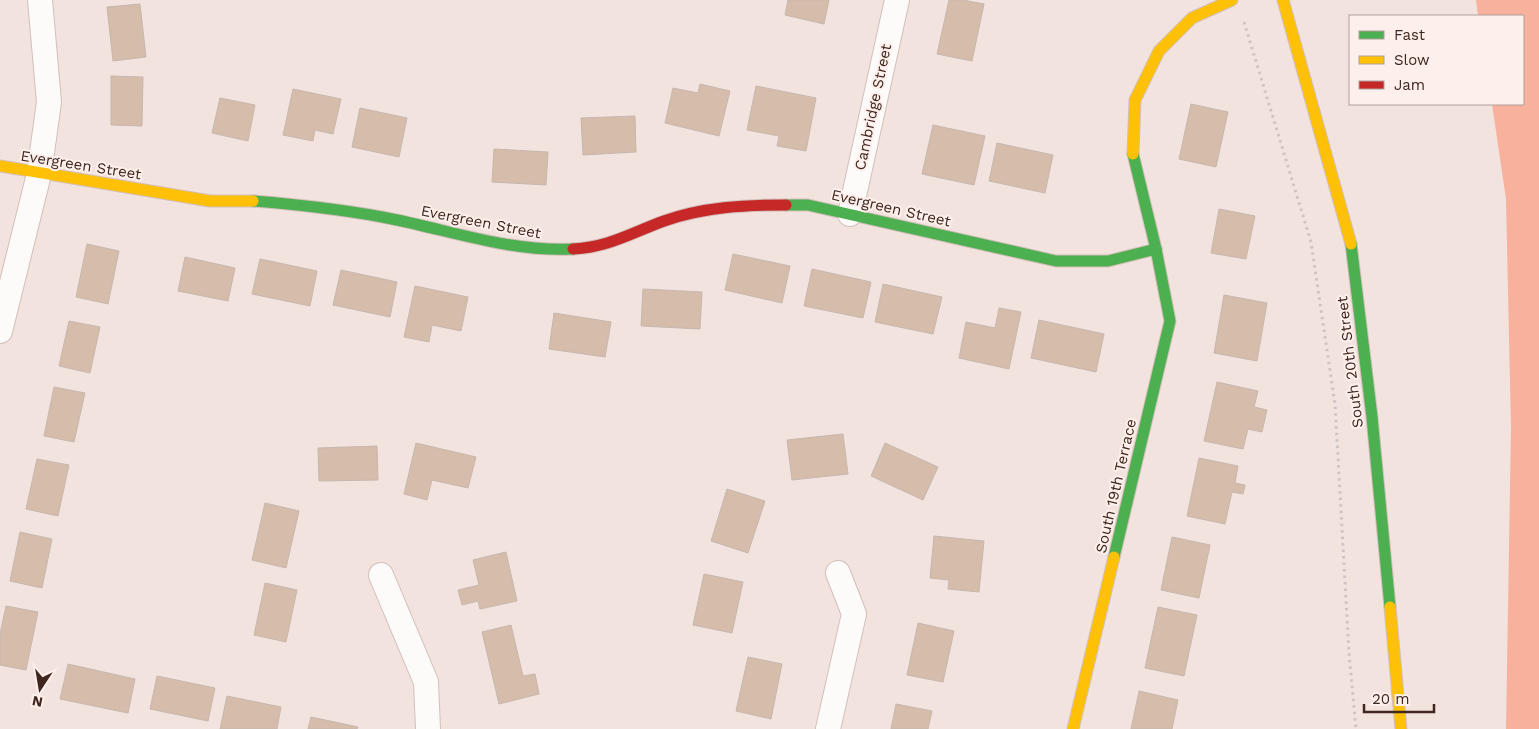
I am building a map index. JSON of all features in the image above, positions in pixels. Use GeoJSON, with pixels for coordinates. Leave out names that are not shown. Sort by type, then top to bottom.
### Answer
{"type":"FeatureCollection","features":[{"type":"Feature","properties":{"kind":"street"},"geometry":{"type":"LineString","coordinates":[[0,331],[39,174],[49,102],[40,0]]}},
{"type":"Feature","properties":{"kind":"street","name":"Cambridge Street"},"geometry":{"type":"LineString","coordinates":[[850,214],[897,0]]}},
{"type":"Feature","properties":{"kind":"street","name":"South 19th Terrace"},"geometry":{"type":"LineString","coordinates":[[1073,729],[1170,321],[1156,249],[1133,154],[1135,100],[1159,51],[1192,18],[1232,0]]}},
{"type":"Feature","properties":{"kind":"street","name":"South 20th Street"},"geometry":{"type":"LineString","coordinates":[[1283,0],[1350,240],[1372,417],[1401,729]]}},
{"type":"Feature","properties":{"kind":"street","name":"Evergreen Street"},"geometry":{"type":"LineString","coordinates":[[0,166],[210,201],[251,201],[323,207],[397,220],[507,245],[547,250],[590,248],[630,237],[664,221],[735,205],[808,205],[1056,261],[1108,261],[1156,249]]}},
{"type":"Feature","properties":{"kind":"street"},"geometry":{"type":"LineString","coordinates":[[828,729],[854,614],[838,573]]}},
{"type":"Feature","properties":{"kind":"street"},"geometry":{"type":"LineString","coordinates":[[381,575],[426,682],[428,729]]}},
{"type":"Feature","properties":{"kind":"path"},"geometry":{"type":"LineString","coordinates":[[1242,16],[1311,242],[1335,404],[1349,653],[1356,729]]}},
{"type":"Feature","properties":{"kind":"shaded area"},"geometry":{"type":"Polygon","coordinates":[[[1476,0],[1539,0],[1539,729],[1506,729],[1511,428],[1506,199],[1492,105],[1524,105],[1524,15],[1478,15],[1476,0]]]}},
{"type":"Feature","properties":{"kind":"building"},"geometry":{"type":"Polygon","coordinates":[[[788,0],[829,0],[824,24],[785,15],[788,0]]]}},
{"type":"Feature","properties":{"kind":"building"},"geometry":{"type":"Polygon","coordinates":[[[949,0],[963,0],[984,4],[972,61],[937,54],[949,0]]]}},
{"type":"Feature","properties":{"kind":"building"},"geometry":{"type":"Polygon","coordinates":[[[140,4],[146,57],[113,61],[107,7],[140,4]]]}},
{"type":"Feature","properties":{"kind":"building"},"geometry":{"type":"Polygon","coordinates":[[[111,76],[143,77],[142,126],[111,125],[111,76]]]}},
{"type":"Feature","properties":{"kind":"building"},"geometry":{"type":"Polygon","coordinates":[[[700,84],[730,91],[719,136],[665,123],[673,88],[698,93],[700,84]]]}},
{"type":"Feature","properties":{"kind":"building"},"geometry":{"type":"Polygon","coordinates":[[[756,86],[816,98],[806,151],[777,146],[779,136],[747,130],[756,86]]]}},
{"type":"Feature","properties":{"kind":"building"},"geometry":{"type":"Polygon","coordinates":[[[293,89],[341,99],[333,134],[315,130],[313,141],[283,135],[293,89]]]}},
{"type":"Feature","properties":{"kind":"building"},"geometry":{"type":"Polygon","coordinates":[[[220,98],[255,105],[248,141],[212,133],[220,98]]]}},
{"type":"Feature","properties":{"kind":"building"},"geometry":{"type":"Polygon","coordinates":[[[1191,104],[1228,112],[1216,167],[1179,159],[1191,104]]]}},
{"type":"Feature","properties":{"kind":"building"},"geometry":{"type":"Polygon","coordinates":[[[360,108],[407,118],[399,157],[352,147],[360,108]]]}},
{"type":"Feature","properties":{"kind":"building"},"geometry":{"type":"Polygon","coordinates":[[[635,116],[636,152],[583,155],[581,118],[635,116]]]}},
{"type":"Feature","properties":{"kind":"building"},"geometry":{"type":"Polygon","coordinates":[[[933,125],[985,136],[974,185],[922,174],[933,125]]]}},
{"type":"Feature","properties":{"kind":"building"},"geometry":{"type":"Polygon","coordinates":[[[997,143],[1053,155],[1045,193],[989,181],[997,143]]]}},
{"type":"Feature","properties":{"kind":"building"},"geometry":{"type":"Polygon","coordinates":[[[494,149],[548,152],[546,185],[492,182],[494,149]]]}},
{"type":"Feature","properties":{"kind":"building"},"geometry":{"type":"Polygon","coordinates":[[[1219,209],[1255,216],[1246,259],[1211,253],[1219,209]]]}},
{"type":"Feature","properties":{"kind":"building"},"geometry":{"type":"Polygon","coordinates":[[[87,244],[119,251],[108,304],[76,297],[87,244]]]}},
{"type":"Feature","properties":{"kind":"building"},"geometry":{"type":"Polygon","coordinates":[[[733,254],[790,266],[782,303],[725,290],[733,254]]]}},
{"type":"Feature","properties":{"kind":"building"},"geometry":{"type":"Polygon","coordinates":[[[185,257],[235,268],[228,301],[178,291],[185,257]]]}},
{"type":"Feature","properties":{"kind":"building"},"geometry":{"type":"Polygon","coordinates":[[[260,259],[317,271],[310,306],[252,294],[260,259]]]}},
{"type":"Feature","properties":{"kind":"building"},"geometry":{"type":"Polygon","coordinates":[[[812,269],[871,282],[863,318],[804,306],[812,269]]]}},
{"type":"Feature","properties":{"kind":"building"},"geometry":{"type":"Polygon","coordinates":[[[341,270],[397,282],[390,317],[333,305],[341,270]]]}},
{"type":"Feature","properties":{"kind":"building"},"geometry":{"type":"Polygon","coordinates":[[[883,284],[942,297],[933,334],[875,322],[883,284]]]}},
{"type":"Feature","properties":{"kind":"building"},"geometry":{"type":"Polygon","coordinates":[[[415,286],[468,297],[461,331],[432,325],[429,342],[404,337],[415,286]]]}},
{"type":"Feature","properties":{"kind":"building"},"geometry":{"type":"Polygon","coordinates":[[[643,289],[702,292],[700,329],[641,326],[643,289]]]}},
{"type":"Feature","properties":{"kind":"building"},"geometry":{"type":"Polygon","coordinates":[[[1224,295],[1267,303],[1257,361],[1214,353],[1224,295]]]}},
{"type":"Feature","properties":{"kind":"building"},"geometry":{"type":"Polygon","coordinates":[[[999,308],[1021,312],[1009,369],[959,358],[966,322],[995,328],[999,308]]]}},
{"type":"Feature","properties":{"kind":"building"},"geometry":{"type":"Polygon","coordinates":[[[554,313],[611,322],[605,357],[549,349],[554,313]]]}},
{"type":"Feature","properties":{"kind":"building"},"geometry":{"type":"Polygon","coordinates":[[[1039,320],[1104,334],[1096,372],[1031,358],[1039,320]]]}},
{"type":"Feature","properties":{"kind":"building"},"geometry":{"type":"Polygon","coordinates":[[[69,321],[100,327],[90,373],[59,366],[69,321]]]}},
{"type":"Feature","properties":{"kind":"building"},"geometry":{"type":"Polygon","coordinates":[[[1217,382],[1258,391],[1254,407],[1267,410],[1262,432],[1248,429],[1243,449],[1204,441],[1217,382]]]}},
{"type":"Feature","properties":{"kind":"building"},"geometry":{"type":"Polygon","coordinates":[[[54,387],[85,393],[74,442],[44,436],[54,387]]]}},
{"type":"Feature","properties":{"kind":"building"},"geometry":{"type":"Polygon","coordinates":[[[843,434],[848,474],[792,480],[787,440],[843,434]]]}},
{"type":"Feature","properties":{"kind":"building"},"geometry":{"type":"Polygon","coordinates":[[[416,443],[476,457],[468,488],[432,480],[427,500],[404,494],[416,443]]]}},
{"type":"Feature","properties":{"kind":"building"},"geometry":{"type":"Polygon","coordinates":[[[885,443],[938,467],[923,500],[871,476],[885,443]]]}},
{"type":"Feature","properties":{"kind":"building"},"geometry":{"type":"Polygon","coordinates":[[[377,446],[378,480],[319,481],[318,448],[377,446]]]}},
{"type":"Feature","properties":{"kind":"building"},"geometry":{"type":"Polygon","coordinates":[[[1199,458],[1238,466],[1235,483],[1245,485],[1243,494],[1232,492],[1225,524],[1187,516],[1199,458]]]}},
{"type":"Feature","properties":{"kind":"building"},"geometry":{"type":"Polygon","coordinates":[[[37,459],[69,465],[58,516],[26,509],[37,459]]]}},
{"type":"Feature","properties":{"kind":"building"},"geometry":{"type":"Polygon","coordinates":[[[727,489],[765,501],[748,553],[711,541],[727,489]]]}},
{"type":"Feature","properties":{"kind":"building"},"geometry":{"type":"Polygon","coordinates":[[[265,503],[299,511],[286,568],[252,560],[265,503]]]}},
{"type":"Feature","properties":{"kind":"building"},"geometry":{"type":"Polygon","coordinates":[[[20,532],[52,539],[42,588],[10,581],[20,532]]]}},
{"type":"Feature","properties":{"kind":"building"},"geometry":{"type":"Polygon","coordinates":[[[934,536],[984,541],[979,592],[948,589],[949,580],[930,578],[934,536]]]}},
{"type":"Feature","properties":{"kind":"building"},"geometry":{"type":"Polygon","coordinates":[[[1172,537],[1210,545],[1199,598],[1161,590],[1172,537]]]}},
{"type":"Feature","properties":{"kind":"building"},"geometry":{"type":"Polygon","coordinates":[[[506,552],[517,601],[480,609],[478,601],[462,605],[458,590],[479,585],[473,560],[506,552]]]}},
{"type":"Feature","properties":{"kind":"building"},"geometry":{"type":"Polygon","coordinates":[[[704,574],[743,582],[732,633],[693,625],[704,574]]]}},
{"type":"Feature","properties":{"kind":"building"},"geometry":{"type":"Polygon","coordinates":[[[265,583],[297,590],[286,642],[254,635],[265,583]]]}},
{"type":"Feature","properties":{"kind":"building"},"geometry":{"type":"Polygon","coordinates":[[[6,606],[38,612],[26,670],[0,665],[0,634],[6,606]]]}},
{"type":"Feature","properties":{"kind":"building"},"geometry":{"type":"Polygon","coordinates":[[[1158,607],[1197,615],[1184,676],[1145,668],[1158,607]]]}},
{"type":"Feature","properties":{"kind":"building"},"geometry":{"type":"Polygon","coordinates":[[[918,623],[954,631],[943,682],[907,675],[918,623]]]}},
{"type":"Feature","properties":{"kind":"building"},"geometry":{"type":"Polygon","coordinates":[[[511,625],[523,676],[535,674],[539,694],[499,704],[482,632],[511,625]]]}},
{"type":"Feature","properties":{"kind":"building"},"geometry":{"type":"Polygon","coordinates":[[[748,657],[782,664],[771,719],[736,711],[748,657]]]}},
{"type":"Feature","properties":{"kind":"building"},"geometry":{"type":"Polygon","coordinates":[[[68,664],[135,679],[128,713],[60,699],[68,664]]]}},
{"type":"Feature","properties":{"kind":"building"},"geometry":{"type":"Polygon","coordinates":[[[157,676],[215,688],[208,721],[150,709],[157,676]]]}},
{"type":"Feature","properties":{"kind":"building"},"geometry":{"type":"Polygon","coordinates":[[[1139,691],[1178,700],[1172,729],[1131,729],[1139,691]]]}},
{"type":"Feature","properties":{"kind":"building"},"geometry":{"type":"Polygon","coordinates":[[[227,696],[281,707],[277,729],[220,729],[227,696]]]}},
{"type":"Feature","properties":{"kind":"building"},"geometry":{"type":"Polygon","coordinates":[[[896,704],[932,711],[928,729],[891,729],[896,704]]]}},
{"type":"Feature","properties":{"kind":"building"},"geometry":{"type":"Polygon","coordinates":[[[311,717],[358,727],[357,729],[308,729],[311,717]]]}},
{"type":"Feature","properties":{"kind":"traffic: fast"},"geometry":{"type":"LineString","coordinates":[[1114,557],[1170,321],[1156,249],[1133,154]]}},
{"type":"Feature","properties":{"kind":"traffic: fast"},"geometry":{"type":"LineString","coordinates":[[253,201],[361,213],[506,244],[550,249],[573,249]]}},
{"type":"Feature","properties":{"kind":"traffic: fast"},"geometry":{"type":"LineString","coordinates":[[786,205],[808,205],[1056,261],[1108,261],[1156,249]]}},
{"type":"Feature","properties":{"kind":"traffic: fast"},"geometry":{"type":"LineString","coordinates":[[1351,244],[1372,417],[1390,607]]}},
{"type":"Feature","properties":{"kind":"traffic: slow"},"geometry":{"type":"LineString","coordinates":[[1133,154],[1135,100],[1159,51],[1192,18],[1232,0]]}},
{"type":"Feature","properties":{"kind":"traffic: slow"},"geometry":{"type":"LineString","coordinates":[[1283,0],[1351,244]]}},
{"type":"Feature","properties":{"kind":"traffic: slow"},"geometry":{"type":"LineString","coordinates":[[0,166],[210,201],[253,201]]}},
{"type":"Feature","properties":{"kind":"traffic: slow"},"geometry":{"type":"LineString","coordinates":[[1073,729],[1114,557]]}},
{"type":"Feature","properties":{"kind":"traffic: slow"},"geometry":{"type":"LineString","coordinates":[[1390,607],[1401,729]]}},
{"type":"Feature","properties":{"kind":"traffic: jam"},"geometry":{"type":"LineString","coordinates":[[573,249],[586,248],[620,239],[679,216],[740,206],[786,205]]}}]}
